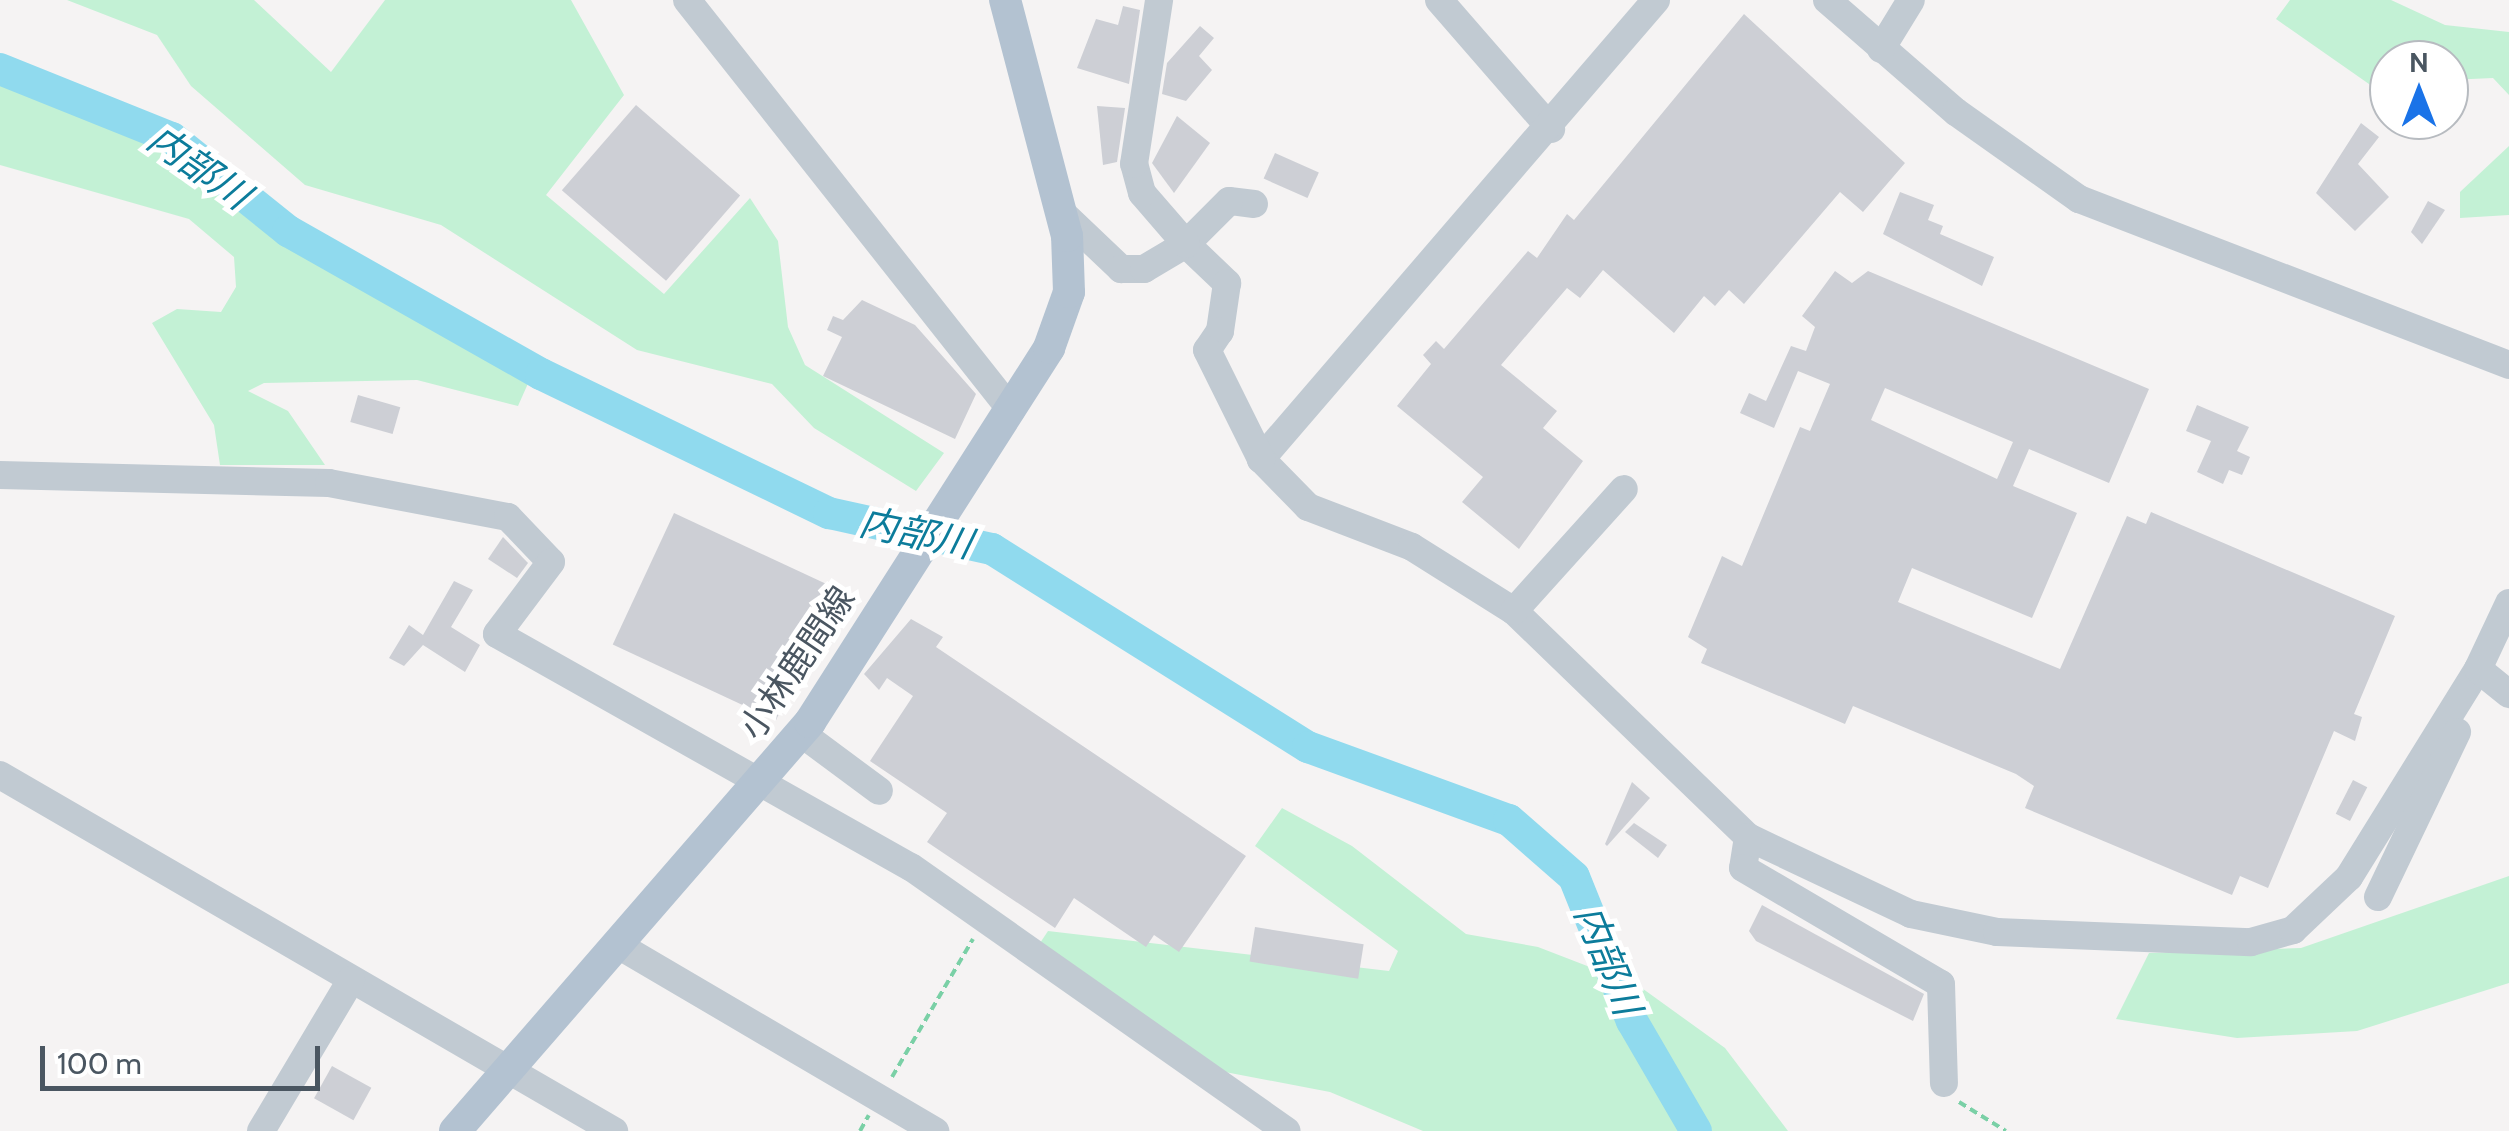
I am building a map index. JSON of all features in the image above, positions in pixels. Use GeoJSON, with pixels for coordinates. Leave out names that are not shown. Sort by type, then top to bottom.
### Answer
{"type":"FeatureCollection","features":[{"type":"Feature","properties":{"kind":"main road","name":"小林鹿間線"},"geometry":{"type":"LineString","coordinates":[[455,1131],[759,788],[801,734],[980,460],[1062,322],[1070,263],[1061,212],[1005,0]]}},
{"type":"Feature","properties":{"kind":"street"},"geometry":{"type":"LineString","coordinates":[[687,0],[1011,410]]}},
{"type":"Feature","properties":{"kind":"street"},"geometry":{"type":"LineString","coordinates":[[1159,0],[1134,164],[1142,192],[1186,244],[1227,283],[1220,331],[1207,350],[1261,459],[1308,507],[1412,548],[1514,611],[1748,838],[1911,914],[1996,932],[2250,942],[2293,930],[2330,902],[2478,669]]}},
{"type":"Feature","properties":{"kind":"street"},"geometry":{"type":"LineString","coordinates":[[1439,0],[1551,129]]}},
{"type":"Feature","properties":{"kind":"street"},"geometry":{"type":"LineString","coordinates":[[1261,459],[1551,129],[1656,0]]}},
{"type":"Feature","properties":{"kind":"street"},"geometry":{"type":"LineString","coordinates":[[1828,0],[1881,49],[2080,198],[2509,365]]}},
{"type":"Feature","properties":{"kind":"street"},"geometry":{"type":"LineString","coordinates":[[1881,49],[1911,0]]}},
{"type":"Feature","properties":{"kind":"street"},"geometry":{"type":"LineString","coordinates":[[1061,212],[1121,268],[1144,269],[1186,244],[1230,201],[1254,204]]}},
{"type":"Feature","properties":{"kind":"street"},"geometry":{"type":"LineString","coordinates":[[0,475],[329,483],[508,516],[551,552],[551,562],[497,634],[691,739],[759,788],[912,867],[1286,1131]]}},
{"type":"Feature","properties":{"kind":"street"},"geometry":{"type":"LineString","coordinates":[[1514,611],[1624,488]]}},
{"type":"Feature","properties":{"kind":"street"},"geometry":{"type":"LineString","coordinates":[[2378,897],[2509,602]]}},
{"type":"Feature","properties":{"kind":"street"},"geometry":{"type":"LineString","coordinates":[[2478,669],[2509,694]]}},
{"type":"Feature","properties":{"kind":"street"},"geometry":{"type":"LineString","coordinates":[[801,734],[879,791]]}},
{"type":"Feature","properties":{"kind":"street"},"geometry":{"type":"LineString","coordinates":[[0,775],[614,1131]]}},
{"type":"Feature","properties":{"kind":"street"},"geometry":{"type":"LineString","coordinates":[[1748,838],[1742,868],[1941,984],[1944,1083]]}},
{"type":"Feature","properties":{"kind":"street"},"geometry":{"type":"LineString","coordinates":[[618,945],[935,1131]]}},
{"type":"Feature","properties":{"kind":"street"},"geometry":{"type":"LineString","coordinates":[[271,1128],[351,980]]}},
{"type":"Feature","properties":{"kind":"path"},"geometry":{"type":"LineString","coordinates":[[860,1131],[986,918]]}},
{"type":"Feature","properties":{"kind":"path"},"geometry":{"type":"LineString","coordinates":[[1944,1083],[2006,1131]]}},
{"type":"Feature","properties":{"kind":"green space"},"geometry":{"type":"Polygon","coordinates":[[[67,0],[254,0],[331,72],[385,0],[571,0],[624,95],[546,195],[664,294],[750,198],[778,241],[788,327],[805,365],[944,453],[916,491],[814,428],[772,384],[637,350],[441,225],[305,185],[191,86],[157,35],[67,0]]]}},
{"type":"Feature","properties":{"kind":"green space"},"geometry":{"type":"Polygon","coordinates":[[[2290,0],[2391,0],[2445,25],[2509,32],[2509,95],[2493,78],[2469,79],[2469,40],[2369,40],[2369,84],[2276,19],[2290,0]]]}},
{"type":"Feature","properties":{"kind":"green space"},"geometry":{"type":"Polygon","coordinates":[[[0,75],[167,151],[305,241],[534,370],[518,406],[417,380],[264,383],[248,391],[288,411],[325,465],[220,465],[214,425],[152,323],[177,309],[221,312],[236,287],[234,257],[189,219],[0,165],[0,75]]]}},
{"type":"Feature","properties":{"kind":"green space"},"geometry":{"type":"Polygon","coordinates":[[[2509,146],[2509,215],[2460,218],[2460,192],[2509,146]]]}},
{"type":"Feature","properties":{"kind":"green space"},"geometry":{"type":"Polygon","coordinates":[[[1282,808],[1352,846],[1466,934],[1538,947],[1639,986],[1725,1048],[1788,1131],[1423,1131],[1330,1092],[1225,1072],[1040,943],[1048,931],[1389,971],[1398,951],[1255,846],[1282,808]]]}},
{"type":"Feature","properties":{"kind":"green space"},"geometry":{"type":"Polygon","coordinates":[[[2509,876],[2509,983],[2357,1031],[2237,1038],[2116,1019],[2149,953],[2301,948],[2509,876]]]}},
{"type":"Feature","properties":{"kind":"building"},"geometry":{"type":"Polygon","coordinates":[[[1123,6],[1140,10],[1129,84],[1077,68],[1096,19],[1118,25],[1123,6]]]}},
{"type":"Feature","properties":{"kind":"building"},"geometry":{"type":"Polygon","coordinates":[[[1744,14],[1905,163],[1863,212],[1840,192],[1744,304],[1729,290],[1715,306],[1704,296],[1674,333],[1603,270],[1580,298],[1567,288],[1501,365],[1557,411],[1543,428],[1583,461],[1519,549],[1462,502],[1483,477],[1397,406],[1431,364],[1423,355],[1436,341],[1444,349],[1528,251],[1537,258],[1567,214],[1574,220],[1744,14]]]}},
{"type":"Feature","properties":{"kind":"building"},"geometry":{"type":"Polygon","coordinates":[[[1200,26],[1214,38],[1199,56],[1212,70],[1186,101],[1162,94],[1167,63],[1200,26]]]}},
{"type":"Feature","properties":{"kind":"building"},"geometry":{"type":"Polygon","coordinates":[[[636,105],[740,196],[666,281],[562,190],[636,105]]]}},
{"type":"Feature","properties":{"kind":"building"},"geometry":{"type":"Polygon","coordinates":[[[1097,106],[1125,108],[1117,162],[1103,165],[1097,106]]]}},
{"type":"Feature","properties":{"kind":"building"},"geometry":{"type":"Polygon","coordinates":[[[1177,116],[1210,143],[1174,193],[1152,163],[1177,116]]]}},
{"type":"Feature","properties":{"kind":"building"},"geometry":{"type":"Polygon","coordinates":[[[2361,123],[2369,129],[2369,140],[2377,140],[2358,164],[2389,197],[2355,231],[2316,193],[2361,123]]]}},
{"type":"Feature","properties":{"kind":"building"},"geometry":{"type":"Polygon","coordinates":[[[1275,153],[1319,173],[1307,198],[1264,179],[1275,153]]]}},
{"type":"Feature","properties":{"kind":"building"},"geometry":{"type":"Polygon","coordinates":[[[1900,192],[1934,205],[1928,220],[1943,226],[1940,234],[1994,257],[1982,286],[1883,234],[1900,192]]]}},
{"type":"Feature","properties":{"kind":"building"},"geometry":{"type":"Polygon","coordinates":[[[2428,201],[2445,210],[2422,244],[2411,232],[2428,201]]]}},
{"type":"Feature","properties":{"kind":"building"},"geometry":{"type":"Polygon","coordinates":[[[1835,271],[1852,283],[1868,271],[2149,389],[2109,483],[2029,449],[2013,486],[2077,513],[2032,618],[1912,568],[1898,602],[2060,669],[2127,516],[2146,524],[2151,512],[2395,616],[2354,714],[2362,717],[2355,741],[2334,731],[2268,888],[2240,876],[2232,895],[2025,808],[2034,786],[2016,774],[1853,706],[1845,724],[1701,663],[1707,649],[1688,637],[1722,556],[1742,566],[1800,427],[1810,431],[1830,384],[1798,371],[1774,428],[1740,413],[1749,393],[1766,401],[1791,346],[1806,351],[1815,327],[1802,316],[1835,271]],[[1885,388],[1871,420],[1997,479],[2013,442],[1885,388]]]}},
{"type":"Feature","properties":{"kind":"building"},"geometry":{"type":"Polygon","coordinates":[[[862,300],[915,325],[976,394],[955,439],[823,376],[842,337],[827,330],[833,316],[843,320],[862,300]]]}},
{"type":"Feature","properties":{"kind":"building"},"geometry":{"type":"Polygon","coordinates":[[[358,395],[400,407],[393,434],[350,422],[358,395]]]}},
{"type":"Feature","properties":{"kind":"building"},"geometry":{"type":"Polygon","coordinates":[[[2197,405],[2249,427],[2237,451],[2250,457],[2242,475],[2229,470],[2223,484],[2197,472],[2211,441],[2186,431],[2197,405]]]}},
{"type":"Feature","properties":{"kind":"building"},"geometry":{"type":"Polygon","coordinates":[[[674,513],[837,589],[776,720],[613,644],[674,513]]]}},
{"type":"Feature","properties":{"kind":"building"},"geometry":{"type":"Polygon","coordinates":[[[503,537],[528,563],[517,578],[488,559],[503,537]]]}},
{"type":"Feature","properties":{"kind":"building"},"geometry":{"type":"Polygon","coordinates":[[[454,581],[473,590],[451,627],[480,645],[465,672],[423,645],[404,666],[389,658],[409,625],[423,635],[454,581]]]}},
{"type":"Feature","properties":{"kind":"building"},"geometry":{"type":"Polygon","coordinates":[[[911,619],[943,637],[936,647],[1246,856],[1179,952],[1154,935],[1146,947],[1074,898],[1055,928],[927,842],[947,813],[870,761],[913,696],[887,678],[879,690],[864,674],[911,619]]]}},
{"type":"Feature","properties":{"kind":"building"},"geometry":{"type":"Polygon","coordinates":[[[2353,780],[2367,787],[2350,821],[2336,814],[2353,780]]]}},
{"type":"Feature","properties":{"kind":"building"},"geometry":{"type":"Polygon","coordinates":[[[1632,782],[1650,798],[1607,846],[1605,844],[1632,782]]]}},
{"type":"Feature","properties":{"kind":"building"},"geometry":{"type":"Polygon","coordinates":[[[1634,823],[1667,845],[1658,858],[1625,832],[1634,823]]]}},
{"type":"Feature","properties":{"kind":"building"},"geometry":{"type":"Polygon","coordinates":[[[1762,905],[1924,994],[1913,1021],[1756,941],[1749,931],[1762,905]]]}},
{"type":"Feature","properties":{"kind":"building"},"geometry":{"type":"Polygon","coordinates":[[[1255,927],[1364,944],[1358,979],[1250,962],[1255,927]]]}},
{"type":"Feature","properties":{"kind":"building"},"geometry":{"type":"Polygon","coordinates":[[[332,1066],[371,1088],[353,1120],[314,1098],[332,1066]]]}},
{"type":"Feature","properties":{"kind":"waterway","name":"内部川"},"geometry":{"type":"LineString","coordinates":[[0,69],[172,138],[288,231],[541,374],[829,513],[992,549],[1308,747],[1509,820],[1574,877],[1632,1021],[1696,1131]]}}]}
